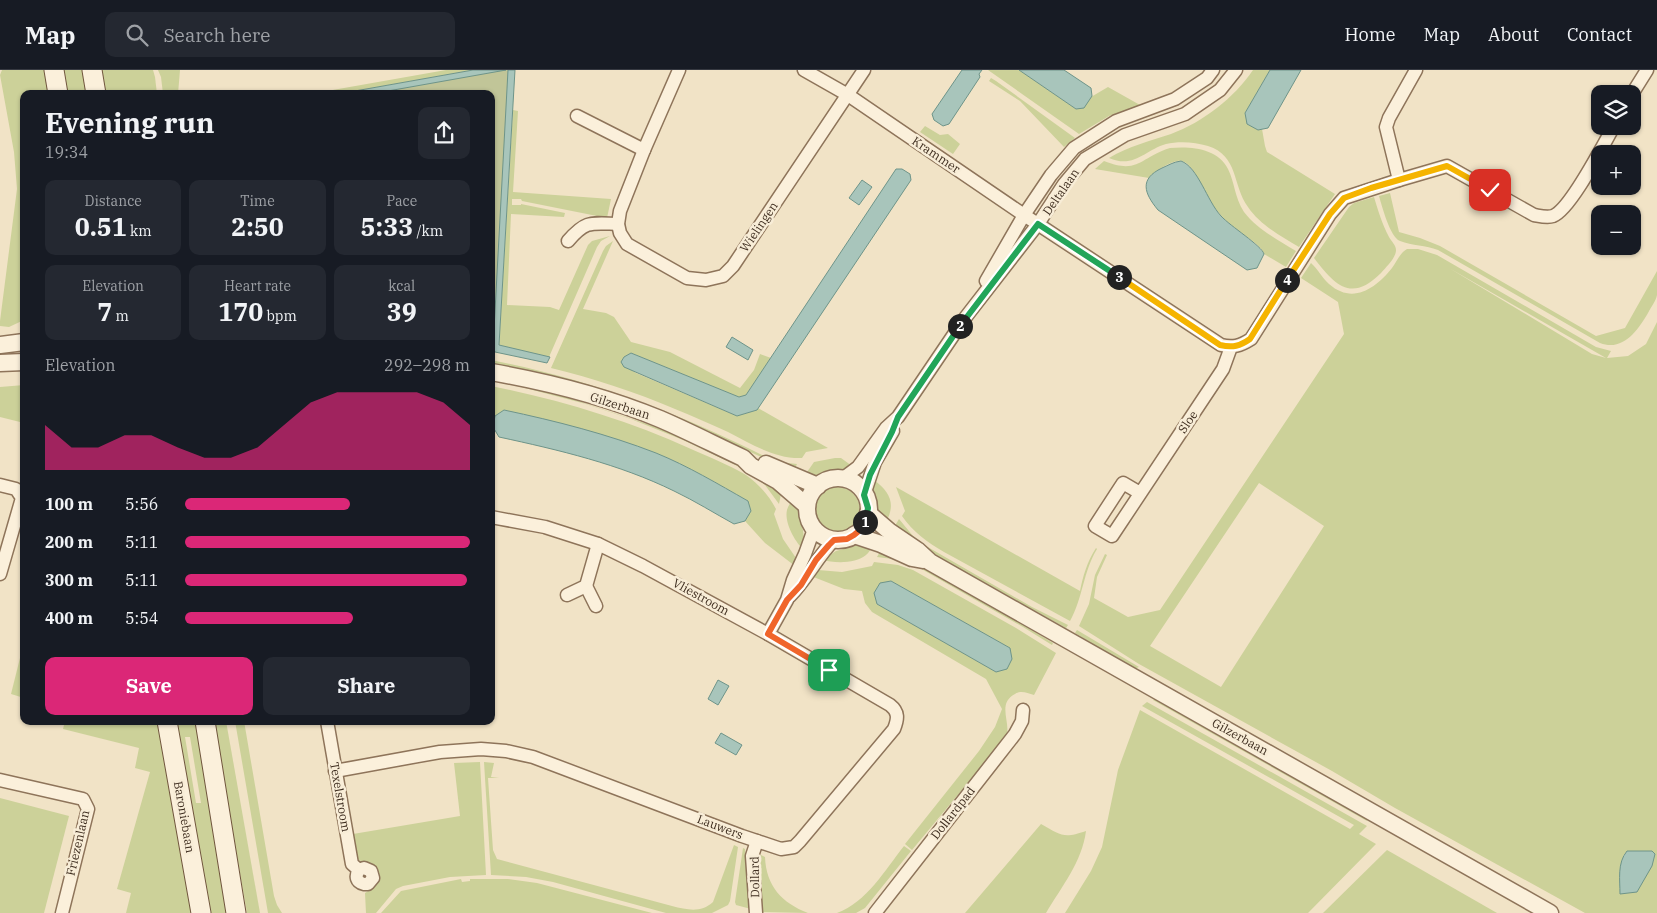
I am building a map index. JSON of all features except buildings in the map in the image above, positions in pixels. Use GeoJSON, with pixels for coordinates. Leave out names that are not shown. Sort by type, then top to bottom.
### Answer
{"type":"FeatureCollection","features":[{"type":"Feature","properties":{"kind":"main road"},"geometry":{"type":"LineString","coordinates":[[54,70],[57,90]]}},
{"type":"Feature","properties":{"kind":"main road"},"geometry":{"type":"LineString","coordinates":[[92,70],[95,90]]}},
{"type":"Feature","properties":{"kind":"main road","name":"Baroniebaan"},"geometry":{"type":"LineString","coordinates":[[168,725],[202,913]]}},
{"type":"Feature","properties":{"kind":"main road"},"geometry":{"type":"LineString","coordinates":[[207,725],[236,913]]}},
{"type":"Feature","properties":{"kind":"street"},"geometry":{"type":"LineString","coordinates":[[568,241],[579,227],[591,223],[618,224],[620,211],[644,150],[679,70]]}},
{"type":"Feature","properties":{"kind":"street","name":"Krammer"},"geometry":{"type":"LineString","coordinates":[[804,70],[848,95],[1220,345],[1231,347]]}},
{"type":"Feature","properties":{"kind":"street","name":"Wielingen"},"geometry":{"type":"LineString","coordinates":[[618,224],[620,234],[627,244],[687,278],[706,280],[723,276],[734,266],[864,70]]}},
{"type":"Feature","properties":{"kind":"street","name":"Deltalaan"},"geometry":{"type":"LineString","coordinates":[[965,318],[1024,215],[1051,175],[1074,148],[1116,120],[1175,99],[1207,78],[1213,70]]}},
{"type":"Feature","properties":{"kind":"street","name":"Deltalaan"},"geometry":{"type":"LineString","coordinates":[[864,495],[875,462],[898,417],[965,318],[1038,224],[1064,184],[1085,159],[1125,135],[1185,114],[1220,90],[1236,70]]}},
{"type":"Feature","properties":{"kind":"street"},"geometry":{"type":"LineString","coordinates":[[1399,180],[1386,127],[1389,118],[1416,70]]}},
{"type":"Feature","properties":{"kind":"street"},"geometry":{"type":"LineString","coordinates":[[1638,85],[1647,70]]}},
{"type":"Feature","properties":{"kind":"street"},"geometry":{"type":"LineString","coordinates":[[578,116],[644,150]]}},
{"type":"Feature","properties":{"kind":"street"},"geometry":{"type":"LineString","coordinates":[[1231,347],[1241,345],[1250,339],[1330,214],[1344,198],[1447,166],[1534,214],[1554,216],[1563,210],[1573,196],[1609,135]]}},
{"type":"Feature","properties":{"kind":"street"},"geometry":{"type":"LineString","coordinates":[[0,345],[20,342]]}},
{"type":"Feature","properties":{"kind":"street","name":"Sloe"},"geometry":{"type":"LineString","coordinates":[[1140,493],[1223,369],[1231,347]]}},
{"type":"Feature","properties":{"kind":"street"},"geometry":{"type":"LineString","coordinates":[[0,363],[20,362]]}},
{"type":"Feature","properties":{"kind":"street","name":"Gilzerbaan"},"geometry":{"type":"LineString","coordinates":[[495,373],[522,377],[602,399],[659,419],[743,458],[754,459],[818,486]]}},
{"type":"Feature","properties":{"kind":"street","name":"Deltalaan"},"geometry":{"type":"LineString","coordinates":[[842,479],[858,467],[886,428],[898,417]]}},
{"type":"Feature","properties":{"kind":"street","name":"Gilzerbaan"},"geometry":{"type":"LineString","coordinates":[[743,458],[751,466],[778,481],[807,506]]}},
{"type":"Feature","properties":{"kind":"street"},"geometry":{"type":"LineString","coordinates":[[842,479],[857,486],[867,499],[868,512],[865,524],[854,535],[847,539],[834,540],[824,537],[814,529],[809,520],[807,506],[813,491],[818,486],[826,481],[842,479]]}},
{"type":"Feature","properties":{"kind":"street"},"geometry":{"type":"LineString","coordinates":[[0,485],[16,490],[20,495]]}},
{"type":"Feature","properties":{"kind":"street"},"geometry":{"type":"LineString","coordinates":[[0,574],[20,505]]}},
{"type":"Feature","properties":{"kind":"street","name":"Gilzerbaan"},"geometry":{"type":"LineString","coordinates":[[868,512],[889,531],[917,550],[930,562],[1550,913]]}},
{"type":"Feature","properties":{"kind":"street","name":"Vliestroom"},"geometry":{"type":"LineString","coordinates":[[495,518],[545,527],[598,544],[643,566],[768,634]]}},
{"type":"Feature","properties":{"kind":"street"},"geometry":{"type":"LineString","coordinates":[[768,634],[787,600],[793,580],[814,529]]}},
{"type":"Feature","properties":{"kind":"street","name":"Gilzerbaan"},"geometry":{"type":"LineString","coordinates":[[854,535],[881,544],[912,558],[930,562]]}},
{"type":"Feature","properties":{"kind":"street"},"geometry":{"type":"LineString","coordinates":[[787,600],[801,585],[816,560],[834,540]]}},
{"type":"Feature","properties":{"kind":"street"},"geometry":{"type":"LineString","coordinates":[[596,606],[586,586],[598,544]]}},
{"type":"Feature","properties":{"kind":"street"},"geometry":{"type":"LineString","coordinates":[[567,595],[586,586]]}},
{"type":"Feature","properties":{"kind":"street","name":"Lauwers"},"geometry":{"type":"LineString","coordinates":[[335,772],[440,752],[481,749],[506,751],[533,757],[780,849],[794,847],[894,729],[897,721],[895,709],[890,705],[768,634]]}},
{"type":"Feature","properties":{"kind":"street","name":"Dollardpad"},"geometry":{"type":"LineString","coordinates":[[874,913],[1015,734],[1022,721],[1023,710]]}},
{"type":"Feature","properties":{"kind":"street","name":"Texelstroom"},"geometry":{"type":"LineString","coordinates":[[328,725],[352,864],[360,870]]}},
{"type":"Feature","properties":{"kind":"street","name":"Friezenlaan"},"geometry":{"type":"LineString","coordinates":[[0,780],[83,800],[88,809],[62,913]]}},
{"type":"Feature","properties":{"kind":"street","name":"Dollard"},"geometry":{"type":"LineString","coordinates":[[756,913],[752,856],[757,841]]}},
{"type":"Feature","properties":{"kind":"green space"},"geometry":{"type":"Polygon","coordinates":[[[2,70],[44,70],[47,90],[20,90],[20,322],[9,327],[0,326],[0,321],[17,189],[14,152],[0,75],[2,70]]]}},
{"type":"Feature","properties":{"kind":"green space"},"geometry":{"type":"Polygon","coordinates":[[[60,70],[84,70],[87,90],[63,90],[60,70]]]}},
{"type":"Feature","properties":{"kind":"green space"},"geometry":{"type":"Polygon","coordinates":[[[102,70],[153,70],[157,90],[105,90],[102,70]]]}},
{"type":"Feature","properties":{"kind":"green space"},"geometry":{"type":"Polygon","coordinates":[[[158,70],[180,70],[178,90],[163,90],[158,70]]]}},
{"type":"Feature","properties":{"kind":"green space"},"geometry":{"type":"Polygon","coordinates":[[[446,70],[473,70],[360,90],[333,90],[446,70]]]}},
{"type":"Feature","properties":{"kind":"green space"},"geometry":{"type":"Polygon","coordinates":[[[493,70],[512,70],[496,349],[495,90],[376,90],[493,70]]]}},
{"type":"Feature","properties":{"kind":"green space"},"geometry":{"type":"Polygon","coordinates":[[[988,70],[1019,70],[1076,109],[1086,104],[1091,97],[1108,87],[1140,105],[1109,116],[1079,134],[988,70]]]}},
{"type":"Feature","properties":{"kind":"green space"},"geometry":{"type":"Polygon","coordinates":[[[1253,70],[1270,70],[1245,113],[1249,124],[1258,130],[1262,129],[1267,152],[1335,194],[1299,247],[1271,230],[1258,219],[1243,198],[1230,164],[1218,151],[1208,146],[1176,142],[1166,144],[1132,160],[1118,161],[1109,158],[1132,147],[1171,134],[1195,123],[1217,108],[1237,90],[1253,70]]]}},
{"type":"Feature","properties":{"kind":"green space"},"geometry":{"type":"Polygon","coordinates":[[[991,78],[1075,138],[1064,147],[1020,101],[989,81],[991,78]]]}},
{"type":"Feature","properties":{"kind":"green space"},"geometry":{"type":"Polygon","coordinates":[[[513,110],[518,111],[513,192],[611,199],[607,218],[522,201],[521,199],[512,199],[512,205],[521,204],[565,213],[564,217],[511,214],[507,305],[550,307],[559,310],[588,245],[592,241],[610,236],[601,241],[597,247],[549,357],[499,345],[513,110]]]}},
{"type":"Feature","properties":{"kind":"green space"},"geometry":{"type":"Polygon","coordinates":[[[925,126],[940,135],[948,134],[960,144],[953,154],[920,132],[925,126]]]}},
{"type":"Feature","properties":{"kind":"green space"},"geometry":{"type":"Polygon","coordinates":[[[1186,147],[1203,150],[1218,157],[1223,162],[1228,169],[1244,212],[1261,229],[1296,251],[1286,267],[1264,254],[1255,243],[1237,230],[1217,211],[1192,169],[1182,161],[1164,166],[1149,178],[1095,169],[1104,161],[1116,165],[1132,165],[1170,148],[1186,147]]]}},
{"type":"Feature","properties":{"kind":"green space"},"geometry":{"type":"Polygon","coordinates":[[[1390,193],[1399,232],[1440,246],[1596,336],[1625,328],[1657,271],[1656,300],[1640,326],[1629,338],[1616,344],[1600,343],[1438,250],[1400,241],[1390,228],[1379,196],[1390,193]]]}},
{"type":"Feature","properties":{"kind":"green space"},"geometry":{"type":"Polygon","coordinates":[[[1374,197],[1380,217],[1395,246],[1396,253],[1381,273],[1370,282],[1352,289],[1344,287],[1329,276],[1314,258],[1349,207],[1354,203],[1374,197]]]}},
{"type":"Feature","properties":{"kind":"green space"},"geometry":{"type":"Polygon","coordinates":[[[613,241],[583,309],[606,313],[614,317],[631,342],[670,352],[740,388],[754,370],[760,354],[771,358],[746,395],[739,397],[631,353],[624,357],[621,362],[636,373],[737,416],[757,410],[758,408],[828,448],[806,452],[802,458],[782,456],[645,397],[551,368],[603,251],[613,241]]]}},
{"type":"Feature","properties":{"kind":"green space"},"geometry":{"type":"Polygon","coordinates":[[[1407,249],[1418,249],[1437,255],[1596,347],[1611,351],[1607,358],[1628,356],[1646,344],[1657,322],[1657,913],[1585,913],[1139,664],[1079,626],[1089,604],[1095,575],[1105,554],[1107,555],[1097,577],[1094,598],[1128,617],[1160,610],[1344,334],[1338,302],[1301,278],[1311,263],[1329,284],[1338,290],[1355,293],[1364,291],[1379,282],[1407,249]],[[1449,268],[1592,354],[1606,358],[1449,268]],[[1259,483],[1150,646],[1221,687],[1324,526],[1259,483]],[[1627,851],[1623,856],[1652,866],[1655,854],[1652,851],[1627,851]]]}},
{"type":"Feature","properties":{"kind":"green space"},"geometry":{"type":"Polygon","coordinates":[[[495,361],[598,387],[665,411],[766,457],[779,462],[797,464],[794,470],[686,422],[531,372],[495,365],[495,361]]]}},
{"type":"Feature","properties":{"kind":"green space"},"geometry":{"type":"Polygon","coordinates":[[[495,380],[566,397],[653,426],[683,438],[762,476],[781,494],[779,504],[765,485],[748,471],[683,440],[631,419],[586,404],[495,380]]]}},
{"type":"Feature","properties":{"kind":"green space"},"geometry":{"type":"Polygon","coordinates":[[[20,385],[20,422],[0,417],[0,387],[20,385]]]}},
{"type":"Feature","properties":{"kind":"green space"},"geometry":{"type":"Polygon","coordinates":[[[495,387],[568,404],[618,420],[733,468],[755,482],[770,499],[776,509],[774,514],[783,539],[796,558],[795,566],[765,543],[745,521],[750,512],[748,501],[703,476],[668,458],[638,446],[600,434],[504,410],[495,416],[495,387]]]}},
{"type":"Feature","properties":{"kind":"green space"},"geometry":{"type":"Polygon","coordinates":[[[841,458],[852,466],[829,473],[805,475],[814,462],[841,458]]]}},
{"type":"Feature","properties":{"kind":"green space"},"geometry":{"type":"Polygon","coordinates":[[[874,480],[884,489],[890,499],[891,510],[886,522],[880,513],[873,492],[874,480]]]}},
{"type":"Feature","properties":{"kind":"green space"},"geometry":{"type":"Polygon","coordinates":[[[832,487],[842,487],[856,497],[860,510],[856,523],[850,529],[842,533],[832,533],[818,523],[814,515],[814,505],[824,491],[832,487]]]}},
{"type":"Feature","properties":{"kind":"green space"},"geometry":{"type":"Polygon","coordinates":[[[896,487],[1080,591],[1086,569],[1096,548],[1070,621],[944,552],[926,540],[902,516],[905,511],[896,487]]]}},
{"type":"Feature","properties":{"kind":"green space"},"geometry":{"type":"Polygon","coordinates":[[[792,499],[802,524],[804,550],[794,537],[787,520],[787,510],[792,499]]]}},
{"type":"Feature","properties":{"kind":"green space"},"geometry":{"type":"Polygon","coordinates":[[[899,519],[913,536],[926,546],[1032,607],[1068,625],[1066,628],[929,552],[893,529],[899,519]]]}},
{"type":"Feature","properties":{"kind":"green space"},"geometry":{"type":"Polygon","coordinates":[[[858,545],[873,545],[867,554],[857,560],[833,562],[822,560],[836,551],[858,545]]]}},
{"type":"Feature","properties":{"kind":"green space"},"geometry":{"type":"Polygon","coordinates":[[[882,548],[926,569],[969,593],[1053,643],[1052,645],[918,567],[901,560],[877,557],[882,548]]]}},
{"type":"Feature","properties":{"kind":"green space"},"geometry":{"type":"Polygon","coordinates":[[[874,562],[898,565],[913,570],[1016,628],[1056,653],[1034,695],[1020,692],[1009,698],[1005,708],[1006,737],[912,850],[905,844],[979,751],[995,727],[1002,709],[986,679],[872,612],[865,603],[862,591],[844,589],[811,576],[818,570],[842,572],[872,566],[874,562]],[[891,581],[879,585],[875,592],[877,604],[996,672],[1010,648],[891,581]]]}},
{"type":"Feature","properties":{"kind":"green space"},"geometry":{"type":"Polygon","coordinates":[[[1077,630],[1139,667],[1134,669],[1075,633],[1077,630]]]}},
{"type":"Feature","properties":{"kind":"green space"},"geometry":{"type":"Polygon","coordinates":[[[20,658],[20,697],[11,694],[20,658]]]}},
{"type":"Feature","properties":{"kind":"green space"},"geometry":{"type":"Polygon","coordinates":[[[1155,699],[1366,817],[1367,821],[1153,700],[1155,699]]]}},
{"type":"Feature","properties":{"kind":"green space"},"geometry":{"type":"Polygon","coordinates":[[[1147,702],[1367,826],[1359,834],[1376,844],[1308,913],[1065,913],[1091,871],[1102,847],[1118,770],[1140,710],[1350,829],[1354,825],[1142,706],[1147,702]]]}},
{"type":"Feature","properties":{"kind":"green space"},"geometry":{"type":"Polygon","coordinates":[[[64,725],[160,725],[184,873],[193,913],[126,913],[131,893],[117,889],[150,772],[135,768],[139,748],[63,729],[64,725]]]}},
{"type":"Feature","properties":{"kind":"green space"},"geometry":{"type":"Polygon","coordinates":[[[173,725],[197,725],[230,913],[205,913],[173,725]],[[185,737],[196,803],[201,803],[190,737],[185,737]]]}},
{"type":"Feature","properties":{"kind":"green space"},"geometry":{"type":"Polygon","coordinates":[[[214,725],[227,725],[260,913],[247,913],[214,725]]]}},
{"type":"Feature","properties":{"kind":"green space"},"geometry":{"type":"Polygon","coordinates":[[[236,725],[245,725],[274,896],[282,913],[268,913],[236,725]]]}},
{"type":"Feature","properties":{"kind":"green space"},"geometry":{"type":"Polygon","coordinates":[[[480,762],[486,875],[450,877],[403,886],[396,889],[376,913],[366,913],[365,893],[375,887],[376,883],[372,864],[358,859],[353,834],[460,816],[454,763],[480,762]]]}},
{"type":"Feature","properties":{"kind":"green space"},"geometry":{"type":"Polygon","coordinates":[[[484,762],[494,763],[491,777],[499,778],[488,778],[493,850],[497,859],[683,909],[694,910],[704,908],[713,902],[734,845],[738,847],[728,905],[712,913],[666,913],[553,882],[526,877],[491,875],[484,762]]]}},
{"type":"Feature","properties":{"kind":"green space"},"geometry":{"type":"Polygon","coordinates":[[[0,798],[69,816],[44,913],[0,913],[0,798]]]}},
{"type":"Feature","properties":{"kind":"green space"},"geometry":{"type":"Polygon","coordinates":[[[1041,824],[1062,835],[1072,835],[1086,831],[1076,863],[1046,913],[965,913],[1041,824]]]}},
{"type":"Feature","properties":{"kind":"green space"},"geometry":{"type":"Polygon","coordinates":[[[904,846],[911,851],[865,908],[856,913],[837,913],[848,908],[875,884],[904,846]]]}},
{"type":"Feature","properties":{"kind":"green space"},"geometry":{"type":"Polygon","coordinates":[[[743,848],[745,849],[751,909],[736,905],[735,902],[743,848]]]}},
{"type":"Feature","properties":{"kind":"green space"},"geometry":{"type":"Polygon","coordinates":[[[1387,850],[1497,913],[1323,913],[1387,850]]]}},
{"type":"Feature","properties":{"kind":"green space"},"geometry":{"type":"Polygon","coordinates":[[[759,854],[765,857],[768,877],[777,892],[790,904],[808,913],[763,912],[757,861],[759,854]]]}},
{"type":"Feature","properties":{"kind":"green space"},"geometry":{"type":"Polygon","coordinates":[[[461,879],[462,882],[470,881],[470,879],[508,879],[537,883],[652,913],[381,913],[401,891],[461,879]]]}},
{"type":"Feature","properties":{"kind":"water"},"geometry":{"type":"Polygon","coordinates":[[[473,70],[506,70],[394,90],[360,90],[473,70]]]}},
{"type":"Feature","properties":{"kind":"water"},"geometry":{"type":"Polygon","coordinates":[[[508,70],[515,70],[499,345],[550,357],[547,363],[495,352],[495,311],[508,70]]]}},
{"type":"Feature","properties":{"kind":"water"},"geometry":{"type":"Polygon","coordinates":[[[962,70],[982,70],[979,74],[980,77],[949,124],[943,126],[934,120],[932,114],[962,70]]]}},
{"type":"Feature","properties":{"kind":"water"},"geometry":{"type":"Polygon","coordinates":[[[1019,70],[1064,70],[1091,88],[1092,96],[1084,108],[1076,109],[1019,70]]]}},
{"type":"Feature","properties":{"kind":"water"},"geometry":{"type":"Polygon","coordinates":[[[1270,70],[1301,70],[1268,128],[1258,130],[1247,124],[1245,113],[1270,70]]]}},
{"type":"Feature","properties":{"kind":"water"},"geometry":{"type":"Polygon","coordinates":[[[1181,161],[1192,170],[1221,216],[1262,250],[1264,254],[1257,268],[1247,270],[1158,210],[1153,204],[1146,187],[1150,177],[1162,168],[1181,161]]]}},
{"type":"Feature","properties":{"kind":"water"},"geometry":{"type":"Polygon","coordinates":[[[896,169],[902,169],[910,174],[911,180],[757,410],[737,416],[624,367],[621,362],[624,357],[631,353],[739,397],[746,395],[896,169]]]}},
{"type":"Feature","properties":{"kind":"water"},"geometry":{"type":"Polygon","coordinates":[[[862,180],[872,187],[859,205],[849,198],[862,180]]]}},
{"type":"Feature","properties":{"kind":"water"},"geometry":{"type":"Polygon","coordinates":[[[732,337],[753,350],[748,360],[726,347],[732,337]]]}},
{"type":"Feature","properties":{"kind":"water"},"geometry":{"type":"Polygon","coordinates":[[[504,410],[581,428],[656,453],[691,469],[748,501],[751,511],[745,521],[734,524],[682,495],[632,473],[566,453],[499,437],[495,430],[495,416],[504,410]]]}},
{"type":"Feature","properties":{"kind":"water"},"geometry":{"type":"Polygon","coordinates":[[[891,581],[1010,648],[1012,659],[1007,669],[996,672],[877,604],[874,593],[880,583],[891,581]]]}},
{"type":"Feature","properties":{"kind":"water"},"geometry":{"type":"Polygon","coordinates":[[[718,680],[729,686],[718,705],[708,699],[718,680]]]}},
{"type":"Feature","properties":{"kind":"water"},"geometry":{"type":"Polygon","coordinates":[[[721,733],[742,745],[736,755],[715,743],[721,733]]]}},
{"type":"Feature","properties":{"kind":"water"},"geometry":{"type":"Polygon","coordinates":[[[1627,851],[1652,851],[1655,854],[1652,866],[1637,892],[1620,894],[1620,866],[1627,851]]]}},
{"type":"Feature","properties":{"kind":"route"},"geometry":{"type":"LineString","coordinates":[[829,670],[768,634],[787,600],[801,585],[816,560],[829,545],[834,540],[847,539],[854,535],[865,524],[868,508],[867,499],[864,495],[870,475],[898,417],[965,318],[1038,224],[1220,345],[1231,347],[1241,345],[1250,339],[1330,214],[1344,198],[1371,188],[1447,166],[1490,190]]}}]}
